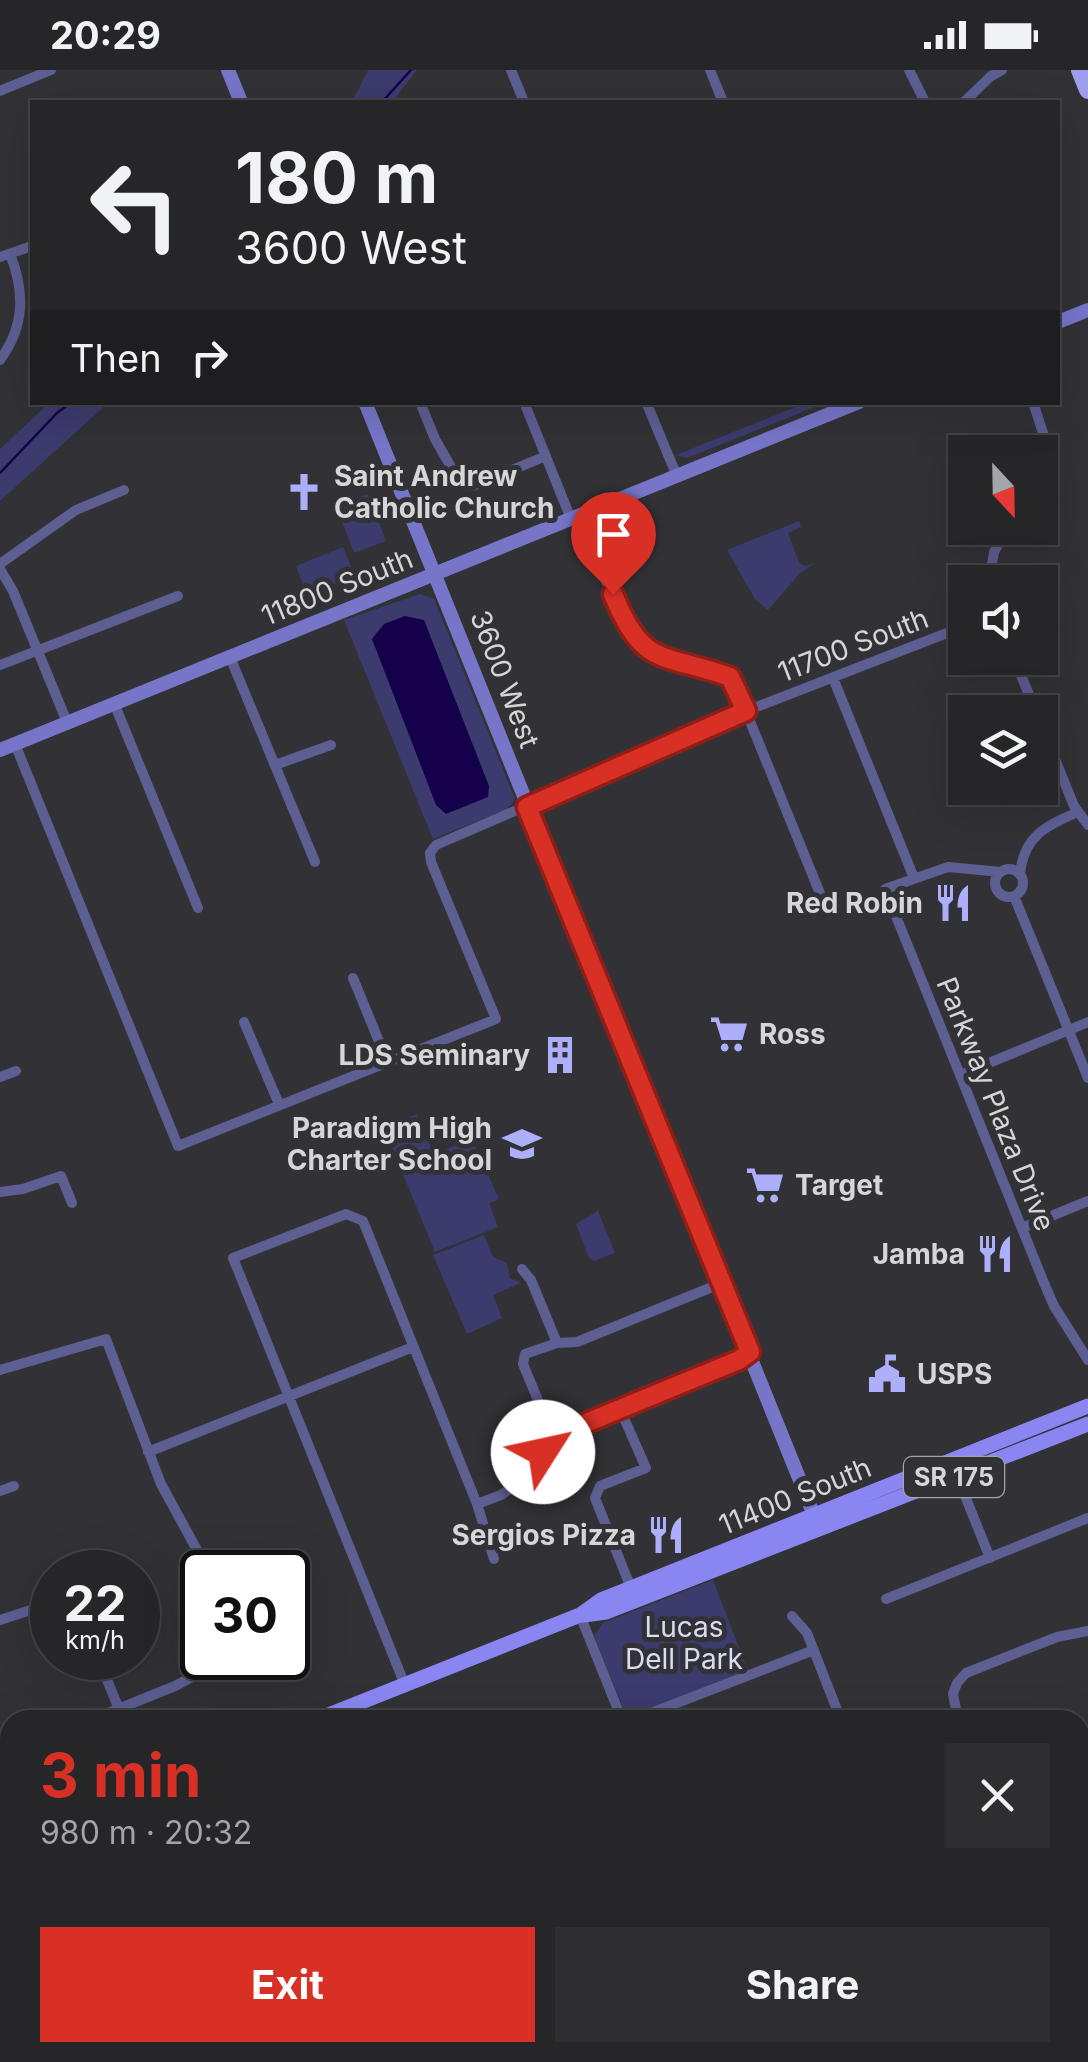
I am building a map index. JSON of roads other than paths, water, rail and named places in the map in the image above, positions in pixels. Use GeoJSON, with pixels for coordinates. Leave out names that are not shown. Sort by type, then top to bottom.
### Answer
{"type":"FeatureCollection","features":[{"type":"Feature","properties":{"kind":"highway"},"geometry":{"type":"LineString","coordinates":[[1080,70],[1088,90]]}},
{"type":"Feature","properties":{"kind":"main road"},"geometry":{"type":"LineString","coordinates":[[228,70],[240,100]]}},
{"type":"Feature","properties":{"kind":"main road"},"geometry":{"type":"LineString","coordinates":[[1060,321],[1088,310]]}},
{"type":"Feature","properties":{"kind":"main road","name":"3600 West"},"geometry":{"type":"LineString","coordinates":[[366,405],[818,1523]]}},
{"type":"Feature","properties":{"kind":"main road","name":"11800 South"},"geometry":{"type":"LineString","coordinates":[[0,750],[848,405]]}},
{"type":"Feature","properties":{"kind":"main road","name":"SR 175"},"geometry":{"type":"LineString","coordinates":[[953,1469],[1010,1446],[1018,1434],[1088,1406]]}},
{"type":"Feature","properties":{"kind":"main road","name":"11400 South"},"geometry":{"type":"LineString","coordinates":[[341,1710],[580,1615],[606,1612],[953,1469],[1088,1424]]}},
{"type":"Feature","properties":{"kind":"main road","name":"11400 South"},"geometry":{"type":"LineString","coordinates":[[580,1615],[600,1600],[631,1588],[818,1523],[865,1514],[953,1469]]}},
{"type":"Feature","properties":{"kind":"street"},"geometry":{"type":"LineString","coordinates":[[0,91],[50,70]]}},
{"type":"Feature","properties":{"kind":"street"},"geometry":{"type":"LineString","coordinates":[[511,70],[523,100]]}},
{"type":"Feature","properties":{"kind":"street"},"geometry":{"type":"LineString","coordinates":[[710,70],[722,100]]}},
{"type":"Feature","properties":{"kind":"street"},"geometry":{"type":"LineString","coordinates":[[909,70],[924,100]]}},
{"type":"Feature","properties":{"kind":"street"},"geometry":{"type":"LineString","coordinates":[[966,100],[990,76],[1002,70]]}},
{"type":"Feature","properties":{"kind":"street"},"geometry":{"type":"LineString","coordinates":[[0,360],[12,340],[21,309],[20,282],[5,256],[30,247]]}},
{"type":"Feature","properties":{"kind":"street"},"geometry":{"type":"LineString","coordinates":[[421,405],[462,486],[473,486],[546,456]]}},
{"type":"Feature","properties":{"kind":"street"},"geometry":{"type":"LineString","coordinates":[[525,405],[632,635],[664,660],[730,677],[828,913]]}},
{"type":"Feature","properties":{"kind":"street"},"geometry":{"type":"LineString","coordinates":[[647,405],[676,476]]}},
{"type":"Feature","properties":{"kind":"street"},"geometry":{"type":"LineString","coordinates":[[1034,405],[1043,435]]}},
{"type":"Feature","properties":{"kind":"street"},"geometry":{"type":"LineString","coordinates":[[67,722],[0,567],[76,510],[124,490]]}},
{"type":"Feature","properties":{"kind":"street"},"geometry":{"type":"LineString","coordinates":[[0,665],[178,596]]}},
{"type":"Feature","properties":{"kind":"street","name":"11700 South"},"geometry":{"type":"LineString","coordinates":[[388,1061],[496,1019],[430,862],[436,845],[746,711],[948,633]]}},
{"type":"Feature","properties":{"kind":"street"},"geometry":{"type":"LineString","coordinates":[[230,656],[315,862]]}},
{"type":"Feature","properties":{"kind":"street"},"geometry":{"type":"LineString","coordinates":[[833,678],[914,878],[948,867],[1020,876]]}},
{"type":"Feature","properties":{"kind":"street"},"geometry":{"type":"LineString","coordinates":[[114,704],[198,908]]}},
{"type":"Feature","properties":{"kind":"street"},"geometry":{"type":"LineString","coordinates":[[15,744],[178,1146],[388,1061],[353,978]]}},
{"type":"Feature","properties":{"kind":"street"},"geometry":{"type":"LineString","coordinates":[[275,766],[331,745]]}},
{"type":"Feature","properties":{"kind":"street"},"geometry":{"type":"LineString","coordinates":[[1058,765],[1078,812],[1088,824]]}},
{"type":"Feature","properties":{"kind":"street"},"geometry":{"type":"LineString","coordinates":[[978,872],[1002,896],[1014,896],[1022,887],[1022,856],[1030,839],[1045,826],[1078,812]]}},
{"type":"Feature","properties":{"kind":"street"},"geometry":{"type":"LineString","coordinates":[[995,886],[1003,871],[1022,856]]}},
{"type":"Feature","properties":{"kind":"street","name":"Parkway Plaza Drive"},"geometry":{"type":"LineString","coordinates":[[914,878],[885,890],[1054,1306],[1088,1360]]}},
{"type":"Feature","properties":{"kind":"street"},"geometry":{"type":"LineString","coordinates":[[1014,896],[1088,1078]]}},
{"type":"Feature","properties":{"kind":"street"},"geometry":{"type":"LineString","coordinates":[[244,1022],[278,1104]]}},
{"type":"Feature","properties":{"kind":"street"},"geometry":{"type":"LineString","coordinates":[[960,1074],[1088,1022]]}},
{"type":"Feature","properties":{"kind":"street"},"geometry":{"type":"LineString","coordinates":[[0,1077],[16,1070]]}},
{"type":"Feature","properties":{"kind":"street"},"geometry":{"type":"LineString","coordinates":[[0,1192],[62,1176],[72,1204]]}},
{"type":"Feature","properties":{"kind":"street"},"geometry":{"type":"LineString","coordinates":[[1022,1228],[1088,1201]]}},
{"type":"Feature","properties":{"kind":"street"},"geometry":{"type":"LineString","coordinates":[[405,1684],[233,1258],[346,1214],[358,1216],[477,1504],[494,1559]]}},
{"type":"Feature","properties":{"kind":"street"},"geometry":{"type":"LineString","coordinates":[[522,1269],[531,1280],[557,1343]]}},
{"type":"Feature","properties":{"kind":"street"},"geometry":{"type":"LineString","coordinates":[[554,1438],[523,1360],[529,1351],[576,1342],[722,1282]]}},
{"type":"Feature","properties":{"kind":"street"},"geometry":{"type":"LineString","coordinates":[[0,1370],[106,1340],[161,1484],[197,1550]]}},
{"type":"Feature","properties":{"kind":"street"},"geometry":{"type":"LineString","coordinates":[[148,1452],[413,1347]]}},
{"type":"Feature","properties":{"kind":"street"},"geometry":{"type":"LineString","coordinates":[[477,1504],[520,1482],[554,1438],[750,1352]]}},
{"type":"Feature","properties":{"kind":"street"},"geometry":{"type":"LineString","coordinates":[[620,1409],[646,1468],[600,1486],[595,1498],[631,1588]]}},
{"type":"Feature","properties":{"kind":"street"},"geometry":{"type":"LineString","coordinates":[[953,1469],[990,1558]]}},
{"type":"Feature","properties":{"kind":"street"},"geometry":{"type":"LineString","coordinates":[[0,1491],[14,1486]]}},
{"type":"Feature","properties":{"kind":"street"},"geometry":{"type":"LineString","coordinates":[[886,1599],[1088,1518]]}},
{"type":"Feature","properties":{"kind":"street"},"geometry":{"type":"LineString","coordinates":[[0,1620],[30,1610]]}},
{"type":"Feature","properties":{"kind":"street"},"geometry":{"type":"LineString","coordinates":[[580,1615],[618,1710]]}},
{"type":"Feature","properties":{"kind":"street"},"geometry":{"type":"LineString","coordinates":[[792,1616],[806,1630],[837,1710]]}},
{"type":"Feature","properties":{"kind":"street"},"geometry":{"type":"LineString","coordinates":[[954,1710],[954,1689],[966,1673],[1056,1636],[1088,1631]]}},
{"type":"Feature","properties":{"kind":"street"},"geometry":{"type":"LineString","coordinates":[[660,1710],[814,1650]]}},
{"type":"Feature","properties":{"kind":"street"},"geometry":{"type":"LineString","coordinates":[[107,1680],[119,1709],[186,1680]]}},
{"type":"Feature","properties":{"kind":"waterway"},"geometry":{"type":"LineString","coordinates":[[384,100],[411,70]]}},
{"type":"Feature","properties":{"kind":"waterway"},"geometry":{"type":"LineString","coordinates":[[0,473],[68,405]]}},
{"type":"Feature","properties":{"kind":"place","name":"Saint Andrew Catholic Church"},"geometry":{"type":"Point","coordinates":[304,492]}},
{"type":"Feature","properties":{"kind":"place","name":"Red Robin"},"geometry":{"type":"Point","coordinates":[953,903]}},
{"type":"Feature","properties":{"kind":"place","name":"Ross"},"geometry":{"type":"Point","coordinates":[729,1034]}},
{"type":"Feature","properties":{"kind":"place","name":"LDS Seminary"},"geometry":{"type":"Point","coordinates":[560,1055]}},
{"type":"Feature","properties":{"kind":"place","name":"Paradigm High Charter School"},"geometry":{"type":"Point","coordinates":[522,1144]}},
{"type":"Feature","properties":{"kind":"place","name":"Target"},"geometry":{"type":"Point","coordinates":[765,1185]}},
{"type":"Feature","properties":{"kind":"place","name":"Jamba"},"geometry":{"type":"Point","coordinates":[995,1254]}},
{"type":"Feature","properties":{"kind":"place","name":"USPS"},"geometry":{"type":"Point","coordinates":[887,1374]}},
{"type":"Feature","properties":{"kind":"place","name":"Sergios Pizza"},"geometry":{"type":"Point","coordinates":[666,1535]}},
{"type":"Feature","properties":{"kind":"park label","name":"Lucas Dell Park"},"geometry":{"type":"Point","coordinates":[684,1643]}}]}
